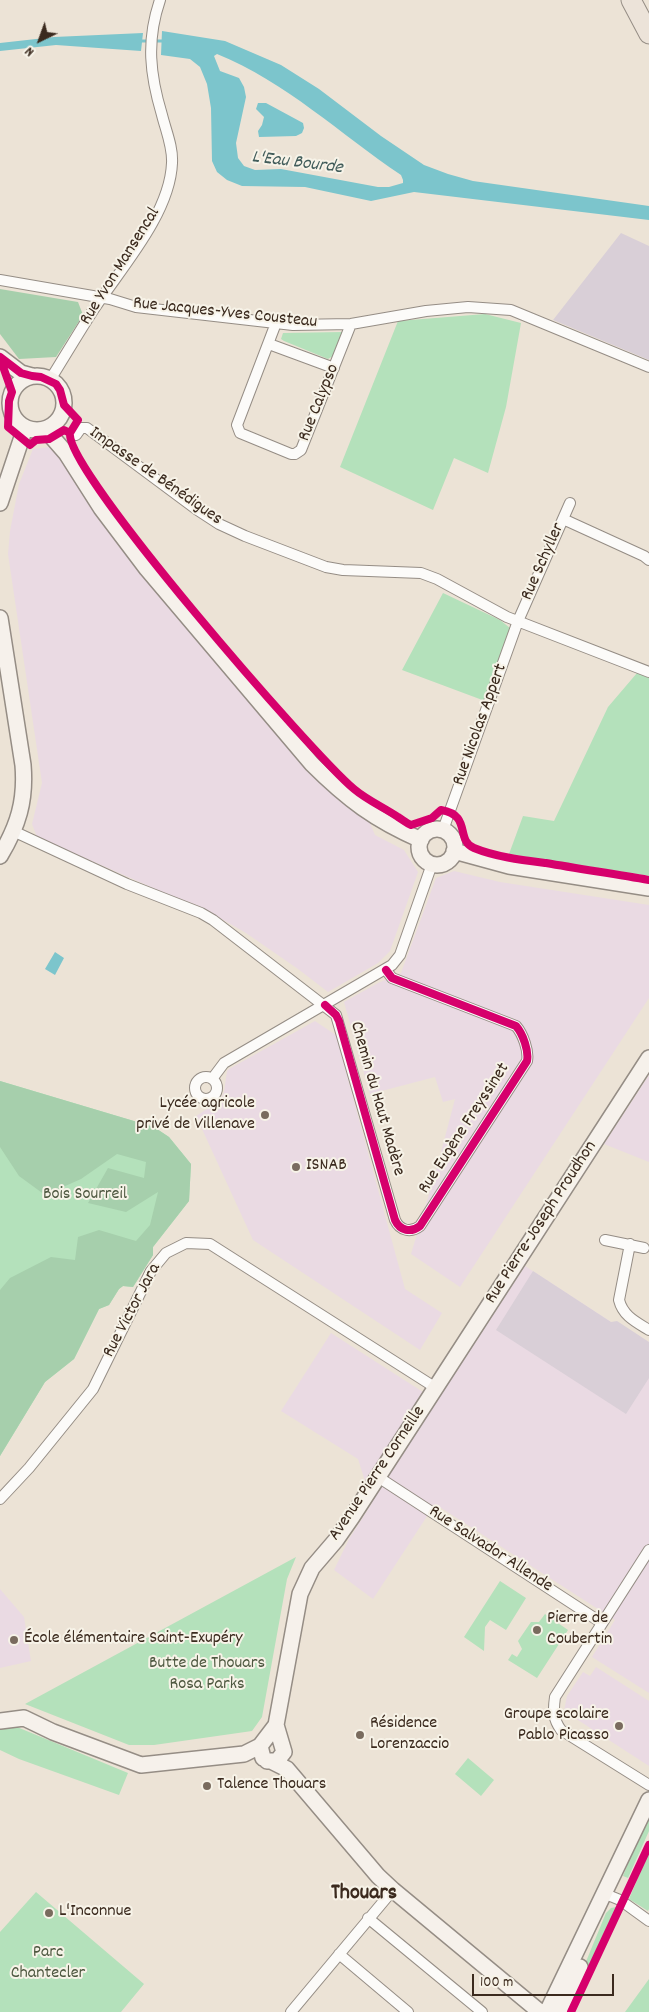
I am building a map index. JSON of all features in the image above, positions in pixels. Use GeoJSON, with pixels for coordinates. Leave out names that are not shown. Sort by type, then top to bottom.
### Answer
{"type":"FeatureCollection","features":[{"type":"Feature","properties":{"kind":"highway"},"geometry":{"type":"LineString","coordinates":[[631,0],[649,34]]}},
{"type":"Feature","properties":{"kind":"street","name":"Rue Yvon Mansencal"},"geometry":{"type":"LineString","coordinates":[[50,380],[102,298],[142,240],[169,184],[172,153],[153,85],[150,60],[154,24],[160,0]]}},
{"type":"Feature","properties":{"kind":"street","name":"Rue Jacques-Yves Cousteau"},"geometry":{"type":"LineString","coordinates":[[0,280],[102,298],[136,307],[276,323],[320,326],[351,324],[426,311],[468,307],[511,310],[649,367]]}},
{"type":"Feature","properties":{"kind":"street","name":"Rue Calypso"},"geometry":{"type":"LineString","coordinates":[[276,323],[237,425],[240,433],[291,454],[301,450],[351,324]]}},
{"type":"Feature","properties":{"kind":"street"},"geometry":{"type":"LineString","coordinates":[[269,344],[334,368]]}},
{"type":"Feature","properties":{"kind":"street"},"geometry":{"type":"LineString","coordinates":[[0,357],[15,369],[32,376],[50,380],[60,390],[64,404],[60,426],[66,453]]}},
{"type":"Feature","properties":{"kind":"street"},"geometry":{"type":"LineString","coordinates":[[0,357],[12,392]]}},
{"type":"Feature","properties":{"kind":"street"},"geometry":{"type":"LineString","coordinates":[[32,376],[24,379],[17,385],[9,401],[10,410],[18,424],[26,428],[42,430],[52,437],[66,453],[101,508],[147,569],[312,764],[340,792],[364,809],[392,827],[421,840]]}},
{"type":"Feature","properties":{"kind":"street"},"geometry":{"type":"LineString","coordinates":[[42,430],[55,424],[60,418]]}},
{"type":"Feature","properties":{"kind":"street"},"geometry":{"type":"LineString","coordinates":[[0,503],[26,428]]}},
{"type":"Feature","properties":{"kind":"street","name":"Impasse de Bénédigues"},"geometry":{"type":"LineString","coordinates":[[76,435],[81,428],[87,428],[196,509],[219,524],[245,536],[326,567],[344,570],[421,573],[437,579],[518,621]]}},
{"type":"Feature","properties":{"kind":"street","name":"Rue Schyller"},"geometry":{"type":"LineString","coordinates":[[518,621],[570,503]]}},
{"type":"Feature","properties":{"kind":"street"},"geometry":{"type":"LineString","coordinates":[[563,519],[649,560]]}},
{"type":"Feature","properties":{"kind":"street"},"geometry":{"type":"LineString","coordinates":[[0,618],[24,775],[24,797],[13,831],[0,856]]}},
{"type":"Feature","properties":{"kind":"street"},"geometry":{"type":"LineString","coordinates":[[518,621],[649,672]]}},
{"type":"Feature","properties":{"kind":"street","name":"Rue Nicolas Appert"},"geometry":{"type":"LineString","coordinates":[[444,830],[518,621]]}},
{"type":"Feature","properties":{"kind":"street"},"geometry":{"type":"LineString","coordinates":[[433,829],[444,830],[452,836],[454,851],[448,860],[432,864],[423,858],[421,840],[433,829]]}},
{"type":"Feature","properties":{"kind":"street","name":"Chemin du Haut Madère"},"geometry":{"type":"LineString","coordinates":[[13,831],[127,884],[201,913],[213,920],[336,1015],[395,1220],[398,1226],[405,1229]]}},
{"type":"Feature","properties":{"kind":"street"},"geometry":{"type":"LineString","coordinates":[[454,851],[509,866],[649,888]]}},
{"type":"Feature","properties":{"kind":"street"},"geometry":{"type":"LineString","coordinates":[[212,1079],[224,1063],[386,970],[400,955],[432,864]]}},
{"type":"Feature","properties":{"kind":"street","name":"Rue Eugène Freyssinet"},"geometry":{"type":"LineString","coordinates":[[386,970],[392,978],[516,1026],[520,1031],[528,1054],[527,1060],[420,1226],[412,1230],[405,1229]]}},
{"type":"Feature","properties":{"kind":"street","name":"Rue Pierre-Joseph Proudhon"},"geometry":{"type":"LineString","coordinates":[[436,1388],[649,1058]]}},
{"type":"Feature","properties":{"kind":"street"},"geometry":{"type":"LineString","coordinates":[[605,1240],[644,1248]]}},
{"type":"Feature","properties":{"kind":"street","name":"Rue Victor Jara"},"geometry":{"type":"LineString","coordinates":[[0,1499],[29,1468],[93,1389],[151,1271],[166,1253],[186,1243],[210,1244],[436,1388]]}},
{"type":"Feature","properties":{"kind":"street"},"geometry":{"type":"LineString","coordinates":[[630,1244],[620,1300],[621,1308],[626,1315],[649,1330]]}},
{"type":"Feature","properties":{"kind":"street","name":"Avenue Pierre Corneille"},"geometry":{"type":"LineString","coordinates":[[271,1751],[300,1594],[307,1576],[336,1540],[436,1388]]}},
{"type":"Feature","properties":{"kind":"street","name":"Rue Salvador Allende"},"geometry":{"type":"LineString","coordinates":[[378,1477],[602,1623]]}},
{"type":"Feature","properties":{"kind":"street"},"geometry":{"type":"LineString","coordinates":[[649,1550],[555,1697],[553,1708],[554,1720],[562,1730],[649,1785]]}},
{"type":"Feature","properties":{"kind":"street"},"geometry":{"type":"LineString","coordinates":[[0,1721],[24,1718],[53,1732],[141,1765],[271,1751],[378,1876],[540,2012]]}},
{"type":"Feature","properties":{"kind":"street"},"geometry":{"type":"LineString","coordinates":[[559,2012],[607,1894],[649,1800]]}},
{"type":"Feature","properties":{"kind":"street"},"geometry":{"type":"LineString","coordinates":[[291,2012],[393,1890]]}},
{"type":"Feature","properties":{"kind":"street"},"geometry":{"type":"LineString","coordinates":[[607,1894],[624,1902],[649,1921]]}},
{"type":"Feature","properties":{"kind":"street"},"geometry":{"type":"LineString","coordinates":[[547,2012],[607,1894]]}},
{"type":"Feature","properties":{"kind":"street"},"geometry":{"type":"LineString","coordinates":[[368,1918],[482,2012]]}},
{"type":"Feature","properties":{"kind":"street"},"geometry":{"type":"LineString","coordinates":[[339,1954],[408,2012]]}},
{"type":"Feature","properties":{"kind":"shaded area"},"geometry":{"type":"Polygon","coordinates":[[[621,233],[649,246],[649,360],[553,320],[621,233]]]}},
{"type":"Feature","properties":{"kind":"shaded area"},"geometry":{"type":"Polygon","coordinates":[[[50,447],[66,453],[195,626],[364,809],[375,835],[404,850],[418,872],[390,951],[378,963],[328,992],[246,933],[199,906],[37,837],[32,824],[42,783],[8,554],[10,531],[19,484],[33,449],[50,447]]]}},
{"type":"Feature","properties":{"kind":"shaded area"},"geometry":{"type":"Polygon","coordinates":[[[454,871],[500,882],[649,905],[649,998],[460,1287],[411,1254],[455,1099],[443,1102],[435,1077],[370,1094],[344,1002],[378,983],[401,973],[436,878],[454,871]]]}},
{"type":"Feature","properties":{"kind":"shaded area","name":"ISNAB"},"geometry":{"type":"Polygon","coordinates":[[[315,1021],[336,1035],[405,1289],[442,1313],[420,1350],[253,1240],[196,1116],[220,1101],[229,1069],[315,1021]]]}},
{"type":"Feature","properties":{"kind":"shaded area"},"geometry":{"type":"Polygon","coordinates":[[[649,1075],[649,1162],[604,1144],[649,1075]]]}},
{"type":"Feature","properties":{"kind":"shaded area"},"geometry":{"type":"Polygon","coordinates":[[[525,1266],[611,1322],[649,1342],[649,1693],[592,1657],[615,1620],[435,1504],[373,1599],[334,1570],[349,1539],[372,1503],[358,1459],[281,1411],[331,1333],[437,1401],[525,1266]]]}},
{"type":"Feature","properties":{"kind":"shaded area"},"geometry":{"type":"Polygon","coordinates":[[[533,1271],[611,1322],[617,1321],[649,1342],[649,1378],[626,1414],[496,1330],[533,1271]]]}},
{"type":"Feature","properties":{"kind":"shaded area","name":"École élémentaire Saint-Exupéry"},"geometry":{"type":"Polygon","coordinates":[[[0,1589],[24,1617],[31,1661],[0,1668],[0,1589]]]}},
{"type":"Feature","properties":{"kind":"shaded area","name":"Groupe scolaire Pablo Picasso"},"geometry":{"type":"Polygon","coordinates":[[[596,1667],[649,1701],[649,1766],[564,1711],[567,1696],[583,1672],[590,1676],[596,1667]]]}},
{"type":"Feature","properties":{"kind":"green space"},"geometry":{"type":"Polygon","coordinates":[[[0,289],[78,302],[83,315],[56,357],[19,359],[0,334],[0,289]]]}},
{"type":"Feature","properties":{"kind":"green space"},"geometry":{"type":"Polygon","coordinates":[[[485,314],[521,323],[506,407],[488,473],[454,458],[433,510],[340,467],[398,321],[485,314]]]}},
{"type":"Feature","properties":{"kind":"green space"},"geometry":{"type":"Polygon","coordinates":[[[343,332],[333,356],[328,359],[281,339],[283,333],[343,332]]]}},
{"type":"Feature","properties":{"kind":"green space"},"geometry":{"type":"Polygon","coordinates":[[[443,593],[500,620],[510,628],[485,701],[402,670],[443,593]]]}},
{"type":"Feature","properties":{"kind":"green space"},"geometry":{"type":"Polygon","coordinates":[[[637,673],[649,678],[649,876],[509,854],[523,816],[554,821],[608,707],[637,673]]]}},
{"type":"Feature","properties":{"kind":"green space","name":"Bois Sourreil"},"geometry":{"type":"Polygon","coordinates":[[[0,1081],[154,1127],[169,1137],[191,1164],[189,1201],[153,1247],[153,1255],[133,1287],[123,1286],[109,1305],[99,1309],[74,1359],[45,1382],[0,1456],[0,1081]]]}},
{"type":"Feature","properties":{"kind":"green space","name":"Bois Sourreil"},"geometry":{"type":"Polygon","coordinates":[[[0,1081],[154,1127],[169,1137],[191,1164],[189,1201],[153,1247],[153,1255],[133,1287],[123,1286],[109,1305],[99,1309],[74,1359],[45,1382],[0,1456],[0,1290],[10,1278],[51,1257],[75,1260],[78,1237],[99,1230],[136,1241],[150,1225],[158,1192],[126,1212],[88,1203],[108,1168],[144,1178],[146,1162],[117,1154],[81,1179],[45,1195],[19,1176],[0,1147],[0,1081]]]}},
{"type":"Feature","properties":{"kind":"green space","name":"Butte de Thouars Rosa Parks"},"geometry":{"type":"Polygon","coordinates":[[[296,1557],[287,1579],[262,1717],[252,1731],[154,1745],[129,1745],[25,1704],[296,1557]]]}},
{"type":"Feature","properties":{"kind":"green space"},"geometry":{"type":"Polygon","coordinates":[[[500,1581],[526,1598],[506,1630],[490,1620],[485,1627],[484,1651],[464,1637],[500,1581]]]}},
{"type":"Feature","properties":{"kind":"green space"},"geometry":{"type":"Polygon","coordinates":[[[545,1614],[568,1630],[537,1678],[508,1660],[512,1654],[517,1657],[522,1649],[518,1641],[531,1622],[539,1622],[545,1614]]]}},
{"type":"Feature","properties":{"kind":"green space"},"geometry":{"type":"Polygon","coordinates":[[[0,1726],[1,1728],[17,1727],[128,1773],[119,1795],[19,1759],[0,1750],[0,1726]]]}},
{"type":"Feature","properties":{"kind":"green space"},"geometry":{"type":"Polygon","coordinates":[[[468,1758],[494,1780],[481,1796],[455,1774],[468,1758]]]}},
{"type":"Feature","properties":{"kind":"green space"},"geometry":{"type":"Polygon","coordinates":[[[649,1811],[649,1831],[628,1878],[623,1876],[649,1811]]]}},
{"type":"Feature","properties":{"kind":"green space"},"geometry":{"type":"Polygon","coordinates":[[[649,1852],[649,1909],[648,1911],[629,1899],[649,1852]]]}},
{"type":"Feature","properties":{"kind":"green space","name":"Parc Chantecler"},"geometry":{"type":"Polygon","coordinates":[[[36,1892],[144,1984],[121,2012],[0,2012],[0,1932],[36,1892]]]}},
{"type":"Feature","properties":{"kind":"green space"},"geometry":{"type":"Polygon","coordinates":[[[616,1907],[589,1965],[585,1964],[606,1913],[611,1908],[616,1907]]]}},
{"type":"Feature","properties":{"kind":"green space"},"geometry":{"type":"Polygon","coordinates":[[[649,1979],[649,2012],[625,2012],[649,1979]]]}},
{"type":"Feature","properties":{"kind":"water"},"geometry":{"type":"Polygon","coordinates":[[[162,31],[225,41],[281,65],[319,89],[381,136],[424,165],[473,181],[649,206],[649,220],[414,192],[371,201],[305,187],[242,186],[227,180],[217,172],[212,161],[211,108],[207,84],[200,67],[190,59],[161,55],[162,31]],[[217,54],[214,56],[220,71],[239,78],[244,87],[246,97],[236,143],[238,158],[244,166],[255,170],[281,169],[378,187],[389,187],[403,183],[401,175],[312,110],[266,79],[217,54]]]}},
{"type":"Feature","properties":{"kind":"water"},"geometry":{"type":"Polygon","coordinates":[[[143,33],[141,51],[56,45],[0,51],[0,43],[54,37],[143,33]]]}},
{"type":"Feature","properties":{"kind":"water"},"geometry":{"type":"Polygon","coordinates":[[[258,103],[266,103],[303,123],[302,133],[296,136],[259,137],[258,131],[264,117],[256,109],[258,103]]]}},
{"type":"Feature","properties":{"kind":"water"},"geometry":{"type":"Polygon","coordinates":[[[55,952],[64,958],[55,975],[45,969],[55,952]]]}},
{"type":"Feature","properties":{"kind":"waterway","name":"L'Eau Bourde"},"geometry":{"type":"LineString","coordinates":[[138,41],[165,41]]}},
{"type":"Feature","properties":{"kind":"cycle path"},"geometry":{"type":"LineString","coordinates":[[0,357],[21,373],[41,377],[56,384],[60,390],[64,405],[78,420],[70,433],[79,457],[106,499],[194,612],[291,724],[354,789],[411,825],[432,818],[441,810],[451,813],[460,822],[468,844],[491,854],[649,880]]}},
{"type":"Feature","properties":{"kind":"cycle path"},"geometry":{"type":"LineString","coordinates":[[0,358],[12,392],[9,401],[8,427],[30,445],[36,440],[49,439],[64,430],[70,433]]}},
{"type":"Feature","properties":{"kind":"cycle path"},"geometry":{"type":"LineString","coordinates":[[325,1005],[336,1015],[339,1021],[395,1220],[403,1229],[413,1230],[420,1226],[527,1061],[527,1052],[523,1038],[516,1026],[392,978],[386,970]]}},
{"type":"Feature","properties":{"kind":"cycle path"},"geometry":{"type":"LineString","coordinates":[[571,2012],[649,1845]]}},
{"type":"Feature","properties":{"kind":"place","name":"Lycée agricole privé de Villenave"},"geometry":{"type":"Point","coordinates":[265,1115]}},
{"type":"Feature","properties":{"kind":"place","name":"ISNAB"},"geometry":{"type":"Point","coordinates":[296,1167]}},
{"type":"Feature","properties":{"kind":"place","name":"Pierre de Coubertin"},"geometry":{"type":"Point","coordinates":[537,1630]}},
{"type":"Feature","properties":{"kind":"place","name":"École élémentaire Saint-Exupéry"},"geometry":{"type":"Point","coordinates":[14,1640]}},
{"type":"Feature","properties":{"kind":"place","name":"Groupe scolaire Pablo Picasso"},"geometry":{"type":"Point","coordinates":[619,1726]}},
{"type":"Feature","properties":{"kind":"place","name":"Résidence Lorenzaccio"},"geometry":{"type":"Point","coordinates":[360,1735]}},
{"type":"Feature","properties":{"kind":"place","name":"Talence Thouars"},"geometry":{"type":"Point","coordinates":[207,1786]}},
{"type":"Feature","properties":{"kind":"place","name":"L'Inconnue"},"geometry":{"type":"Point","coordinates":[49,1913]}},
{"type":"Feature","properties":{"kind":"district","name":"Thouars"},"geometry":{"type":"Point","coordinates":[364,1895]}}]}
